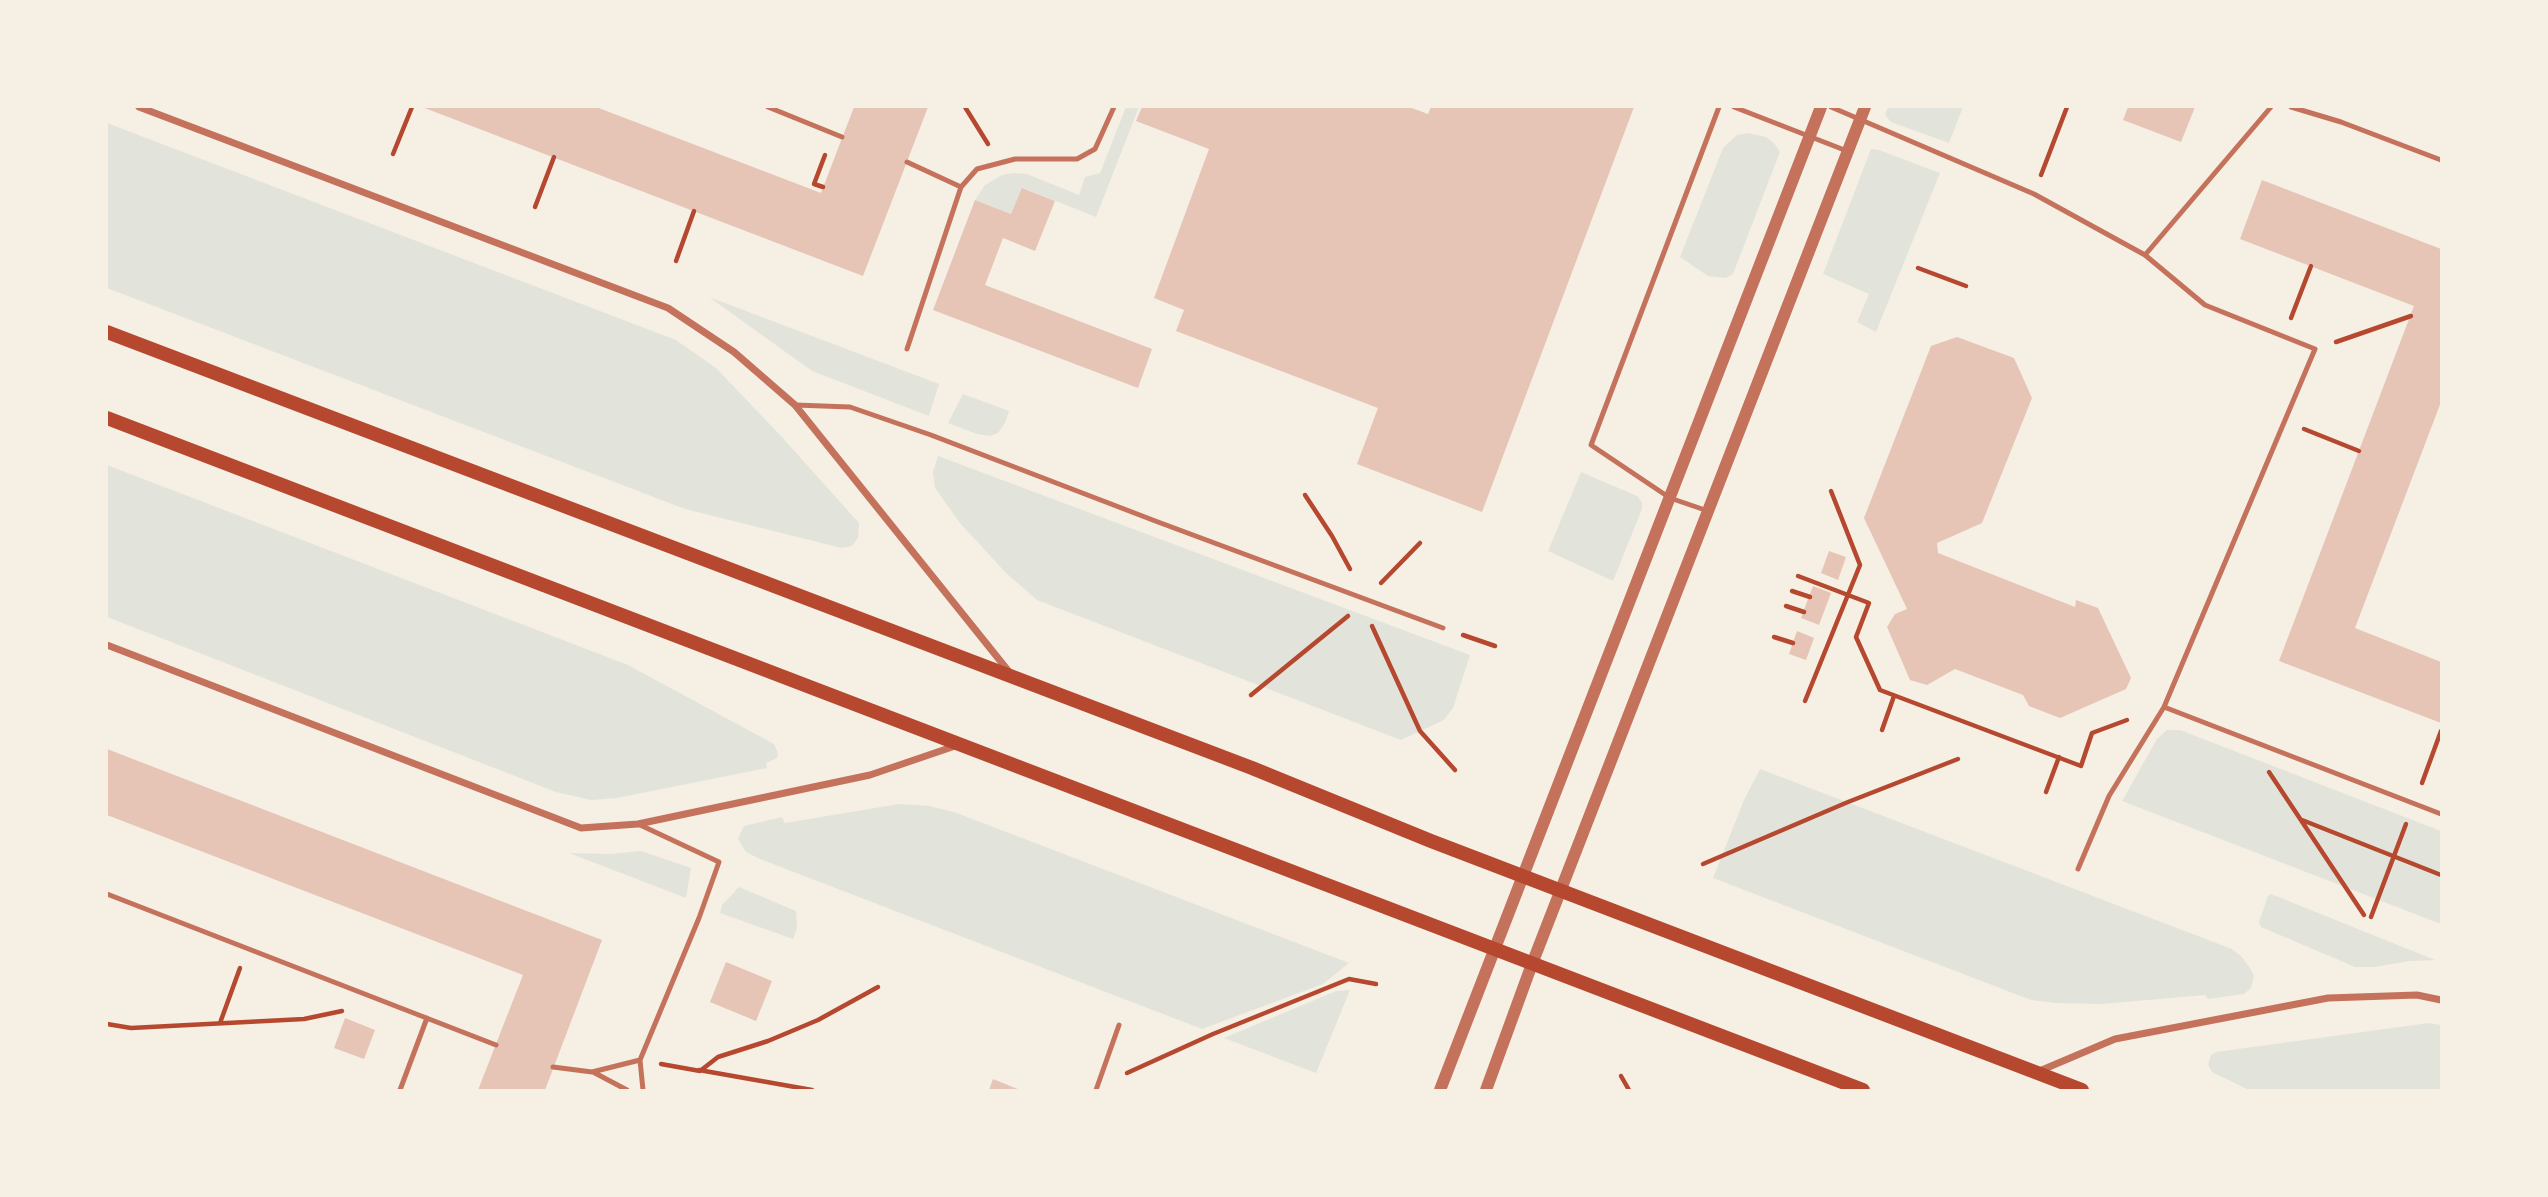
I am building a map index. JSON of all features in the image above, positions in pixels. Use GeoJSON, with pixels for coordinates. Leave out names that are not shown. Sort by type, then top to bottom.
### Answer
{"type":"FeatureCollection","features":[{"type":"Feature","properties":{"kind":"main road"},"geometry":{"type":"LineString","coordinates":[[107,332],[1252,768],[1524,876],[2082,1090]]}},
{"type":"Feature","properties":{"kind":"main road"},"geometry":{"type":"LineString","coordinates":[[107,418],[1863,1090]]}},
{"type":"Feature","properties":{"kind":"street"},"geometry":{"type":"LineString","coordinates":[[139,107],[668,308],[734,352],[795,405],[1015,679]]}},
{"type":"Feature","properties":{"kind":"street"},"geometry":{"type":"LineString","coordinates":[[1440,1090],[1821,107]]}},
{"type":"Feature","properties":{"kind":"street"},"geometry":{"type":"LineString","coordinates":[[1486,1090],[1532,964],[1862,113]]}},
{"type":"Feature","properties":{"kind":"street"},"geometry":{"type":"LineString","coordinates":[[107,645],[581,828],[638,824],[870,775],[960,744]]}},
{"type":"Feature","properties":{"kind":"street"},"geometry":{"type":"LineString","coordinates":[[2035,1073],[2115,1039],[2328,998],[2417,995],[2441,1000]]}},
{"type":"Feature","properties":{"kind":"lane"},"geometry":{"type":"LineString","coordinates":[[768,107],[783,109],[842,137]]}},
{"type":"Feature","properties":{"kind":"lane"},"geometry":{"type":"LineString","coordinates":[[907,349],[961,187],[977,169],[1015,159],[1077,159],[1096,149],[1114,107]]}},
{"type":"Feature","properties":{"kind":"lane"},"geometry":{"type":"LineString","coordinates":[[1708,511],[1670,498],[1591,445],[1719,107]]}},
{"type":"Feature","properties":{"kind":"lane"},"geometry":{"type":"LineString","coordinates":[[1734,107],[1847,151]]}},
{"type":"Feature","properties":{"kind":"lane"},"geometry":{"type":"LineString","coordinates":[[1831,107],[1862,113],[2034,194],[2145,255],[2204,305],[2315,349],[2164,707],[2109,796],[2078,869]]}},
{"type":"Feature","properties":{"kind":"lane"},"geometry":{"type":"LineString","coordinates":[[2145,255],[2271,107]]}},
{"type":"Feature","properties":{"kind":"lane"},"geometry":{"type":"LineString","coordinates":[[2291,107],[2341,122],[2441,160]]}},
{"type":"Feature","properties":{"kind":"lane"},"geometry":{"type":"LineString","coordinates":[[907,162],[961,187]]}},
{"type":"Feature","properties":{"kind":"lane"},"geometry":{"type":"LineString","coordinates":[[795,405],[850,407],[1443,628]]}},
{"type":"Feature","properties":{"kind":"lane"},"geometry":{"type":"LineString","coordinates":[[2164,707],[2441,814]]}},
{"type":"Feature","properties":{"kind":"lane"},"geometry":{"type":"LineString","coordinates":[[638,824],[719,862],[699,918],[640,1060],[643,1090]]}},
{"type":"Feature","properties":{"kind":"lane"},"geometry":{"type":"LineString","coordinates":[[107,894],[496,1045]]}},
{"type":"Feature","properties":{"kind":"lane"},"geometry":{"type":"LineString","coordinates":[[400,1090],[427,1018]]}},
{"type":"Feature","properties":{"kind":"lane"},"geometry":{"type":"LineString","coordinates":[[1096,1090],[1119,1025]]}},
{"type":"Feature","properties":{"kind":"lane"},"geometry":{"type":"LineString","coordinates":[[592,1072],[640,1060]]}},
{"type":"Feature","properties":{"kind":"lane"},"geometry":{"type":"LineString","coordinates":[[554,1067],[592,1072],[627,1090]]}},
{"type":"Feature","properties":{"kind":"path"},"geometry":{"type":"LineString","coordinates":[[394,154],[412,107]]}},
{"type":"Feature","properties":{"kind":"path"},"geometry":{"type":"LineString","coordinates":[[965,107],[1000,163]]}},
{"type":"Feature","properties":{"kind":"path"},"geometry":{"type":"LineString","coordinates":[[2034,194],[2067,107]]}},
{"type":"Feature","properties":{"kind":"path"},"geometry":{"type":"LineString","coordinates":[[823,187],[814,184],[834,133]]}},
{"type":"Feature","properties":{"kind":"path"},"geometry":{"type":"LineString","coordinates":[[535,207],[554,157]]}},
{"type":"Feature","properties":{"kind":"path"},"geometry":{"type":"LineString","coordinates":[[676,261],[694,211]]}},
{"type":"Feature","properties":{"kind":"path"},"geometry":{"type":"LineString","coordinates":[[2284,337],[2311,266]]}},
{"type":"Feature","properties":{"kind":"path"},"geometry":{"type":"LineString","coordinates":[[1918,268],[1966,286]]}},
{"type":"Feature","properties":{"kind":"path"},"geometry":{"type":"LineString","coordinates":[[2315,349],[2411,316]]}},
{"type":"Feature","properties":{"kind":"path"},"geometry":{"type":"LineString","coordinates":[[2284,421],[2359,451]]}},
{"type":"Feature","properties":{"kind":"path"},"geometry":{"type":"LineString","coordinates":[[1805,701],[1860,565],[1831,491]]}},
{"type":"Feature","properties":{"kind":"path"},"geometry":{"type":"LineString","coordinates":[[1305,495],[1332,536],[1365,599],[1369,618],[1420,731],[1455,770]]}},
{"type":"Feature","properties":{"kind":"path"},"geometry":{"type":"LineString","coordinates":[[1251,695],[1353,612],[1420,544]]}},
{"type":"Feature","properties":{"kind":"path"},"geometry":{"type":"LineString","coordinates":[[1798,576],[1869,603],[1856,637],[1880,690],[2081,766],[2092,733],[2164,707]]}},
{"type":"Feature","properties":{"kind":"path"},"geometry":{"type":"LineString","coordinates":[[1792,591],[1810,597]]}},
{"type":"Feature","properties":{"kind":"path"},"geometry":{"type":"LineString","coordinates":[[1786,606],[1804,612]]}},
{"type":"Feature","properties":{"kind":"path"},"geometry":{"type":"LineString","coordinates":[[1443,628],[1495,646]]}},
{"type":"Feature","properties":{"kind":"path"},"geometry":{"type":"LineString","coordinates":[[1774,638],[1793,643]]}},
{"type":"Feature","properties":{"kind":"path"},"geometry":{"type":"LineString","coordinates":[[1882,730],[1894,696]]}},
{"type":"Feature","properties":{"kind":"path"},"geometry":{"type":"LineString","coordinates":[[2371,917],[2441,731]]}},
{"type":"Feature","properties":{"kind":"path"},"geometry":{"type":"LineString","coordinates":[[2248,739],[2364,915]]}},
{"type":"Feature","properties":{"kind":"path"},"geometry":{"type":"LineString","coordinates":[[2046,792],[2059,757]]}},
{"type":"Feature","properties":{"kind":"path"},"geometry":{"type":"LineString","coordinates":[[1703,864],[1848,802],[1958,759]]}},
{"type":"Feature","properties":{"kind":"path"},"geometry":{"type":"LineString","coordinates":[[2301,820],[2441,875]]}},
{"type":"Feature","properties":{"kind":"path"},"geometry":{"type":"LineString","coordinates":[[220,1023],[238,972]]}},
{"type":"Feature","properties":{"kind":"path"},"geometry":{"type":"LineString","coordinates":[[1125,1074],[1213,1034],[1349,979],[1376,984]]}},
{"type":"Feature","properties":{"kind":"path"},"geometry":{"type":"LineString","coordinates":[[700,1070],[718,1057],[768,1041],[818,1020],[878,987]]}},
{"type":"Feature","properties":{"kind":"path"},"geometry":{"type":"LineString","coordinates":[[107,1024],[131,1028],[304,1019],[351,1009]]}},
{"type":"Feature","properties":{"kind":"path"},"geometry":{"type":"LineString","coordinates":[[657,1063],[812,1090]]}},
{"type":"Feature","properties":{"kind":"path"},"geometry":{"type":"LineString","coordinates":[[1621,1076],[1629,1090]]}},
{"type":"Feature","properties":{"kind":"shaded area"},"geometry":{"type":"Polygon","coordinates":[[[1126,107],[1139,107],[1096,217],[1023,188],[1011,214],[975,200],[985,185],[1002,175],[1013,173],[1027,174],[1079,195],[1085,177],[1100,173],[1126,107]]]}},
{"type":"Feature","properties":{"kind":"shaded area"},"geometry":{"type":"Polygon","coordinates":[[[1888,107],[1963,107],[1949,143],[1891,122],[1885,115],[1888,107]]]}},
{"type":"Feature","properties":{"kind":"shaded area"},"geometry":{"type":"Polygon","coordinates":[[[107,123],[676,340],[716,368],[781,436],[859,523],[858,538],[852,546],[842,548],[685,509],[107,288],[107,123]]]}},
{"type":"Feature","properties":{"kind":"shaded area"},"geometry":{"type":"Polygon","coordinates":[[[1748,133],[1766,137],[1780,152],[1733,274],[1726,278],[1708,276],[1680,257],[1723,148],[1737,135],[1748,133]]]}},
{"type":"Feature","properties":{"kind":"shaded area"},"geometry":{"type":"Polygon","coordinates":[[[1871,149],[1940,173],[1876,332],[1857,322],[1869,294],[1823,274],[1871,149]]]}},
{"type":"Feature","properties":{"kind":"shaded area"},"geometry":{"type":"Polygon","coordinates":[[[709,297],[939,384],[929,416],[812,371],[709,297]]]}},
{"type":"Feature","properties":{"kind":"shaded area"},"geometry":{"type":"Polygon","coordinates":[[[963,394],[1009,411],[998,433],[990,436],[977,434],[948,423],[963,394]]]}},
{"type":"Feature","properties":{"kind":"shaded area"},"geometry":{"type":"Polygon","coordinates":[[[938,456],[1470,655],[1453,708],[1444,720],[1401,740],[1037,600],[1006,573],[960,523],[935,488],[933,472],[938,456]]]}},
{"type":"Feature","properties":{"kind":"shaded area"},"geometry":{"type":"Polygon","coordinates":[[[107,465],[628,665],[774,744],[777,758],[766,763],[767,768],[617,798],[591,800],[556,792],[107,617],[107,465]]]}},
{"type":"Feature","properties":{"kind":"shaded area"},"geometry":{"type":"Polygon","coordinates":[[[1581,472],[1637,496],[1642,502],[1642,509],[1613,581],[1548,551],[1581,472]]]}},
{"type":"Feature","properties":{"kind":"shaded area"},"geometry":{"type":"Polygon","coordinates":[[[2167,730],[2180,730],[2441,831],[2441,924],[2122,801],[2157,739],[2167,730]]]}},
{"type":"Feature","properties":{"kind":"shaded area"},"geometry":{"type":"Polygon","coordinates":[[[1760,769],[2232,949],[2241,956],[2254,976],[2251,988],[2244,994],[2208,999],[2205,995],[2102,1004],[2031,1000],[1713,878],[1744,800],[1760,769]]]}},
{"type":"Feature","properties":{"kind":"shaded area"},"geometry":{"type":"Polygon","coordinates":[[[899,804],[929,806],[954,812],[1349,963],[1323,984],[1202,1029],[760,859],[746,852],[738,839],[744,826],[782,817],[785,823],[899,804]]]}},
{"type":"Feature","properties":{"kind":"shaded area"},"geometry":{"type":"Polygon","coordinates":[[[641,851],[691,868],[686,898],[569,853],[610,854],[641,851]]]}},
{"type":"Feature","properties":{"kind":"shaded area"},"geometry":{"type":"Polygon","coordinates":[[[739,887],[796,911],[797,928],[793,939],[720,913],[722,905],[739,887]]]}},
{"type":"Feature","properties":{"kind":"shaded area"},"geometry":{"type":"Polygon","coordinates":[[[2271,894],[2435,960],[2355,967],[2261,927],[2259,922],[2271,894]]]}},
{"type":"Feature","properties":{"kind":"shaded area"},"geometry":{"type":"Polygon","coordinates":[[[1350,990],[1316,1073],[1224,1038],[1336,991],[1350,990]]]}},
{"type":"Feature","properties":{"kind":"shaded area"},"geometry":{"type":"Polygon","coordinates":[[[2429,1023],[2441,1025],[2441,1090],[2249,1090],[2212,1072],[2208,1065],[2211,1055],[2216,1052],[2429,1023]]]}},
{"type":"Feature","properties":{"kind":"building"},"geometry":{"type":"Polygon","coordinates":[[[422,107],[596,107],[821,193],[854,107],[928,107],[863,276],[422,107]]]}},
{"type":"Feature","properties":{"kind":"building"},"geometry":{"type":"Polygon","coordinates":[[[1142,107],[1409,107],[1428,114],[1431,107],[1634,107],[1482,512],[1357,464],[1378,408],[1176,331],[1184,310],[1154,298],[1209,149],[1136,121],[1142,107]]]}},
{"type":"Feature","properties":{"kind":"building"},"geometry":{"type":"Polygon","coordinates":[[[2128,107],[2195,107],[2181,142],[2123,120],[2128,107]]]}},
{"type":"Feature","properties":{"kind":"building"},"geometry":{"type":"Polygon","coordinates":[[[2262,180],[2441,249],[2441,402],[2355,628],[2441,662],[2441,723],[2279,661],[2414,306],[2240,239],[2262,180]]]}},
{"type":"Feature","properties":{"kind":"building"},"geometry":{"type":"Polygon","coordinates":[[[1022,188],[1055,201],[1035,251],[1003,238],[985,285],[1152,349],[1138,388],[933,310],[975,200],[1011,214],[1022,188]]]}},
{"type":"Feature","properties":{"kind":"building"},"geometry":{"type":"Polygon","coordinates":[[[1957,337],[2014,358],[2032,398],[1982,523],[1937,543],[1938,553],[2075,607],[2076,600],[2098,608],[2131,678],[2126,689],[2060,718],[2029,706],[2023,695],[1955,669],[1927,685],[1910,680],[1887,627],[1895,614],[1907,609],[1864,518],[1931,346],[1957,337]]]}},
{"type":"Feature","properties":{"kind":"building"},"geometry":{"type":"Polygon","coordinates":[[[1829,551],[1846,557],[1838,580],[1821,573],[1829,551]]]}},
{"type":"Feature","properties":{"kind":"building"},"geometry":{"type":"Polygon","coordinates":[[[1813,586],[1831,593],[1819,625],[1801,618],[1813,586]]]}},
{"type":"Feature","properties":{"kind":"building"},"geometry":{"type":"Polygon","coordinates":[[[1797,631],[1814,638],[1806,660],[1789,654],[1797,631]]]}},
{"type":"Feature","properties":{"kind":"building"},"geometry":{"type":"Polygon","coordinates":[[[107,749],[602,940],[545,1090],[478,1090],[523,975],[107,815],[107,749]]]}},
{"type":"Feature","properties":{"kind":"building"},"geometry":{"type":"Polygon","coordinates":[[[726,962],[772,981],[756,1021],[710,1002],[726,962]]]}},
{"type":"Feature","properties":{"kind":"building"},"geometry":{"type":"Polygon","coordinates":[[[345,1018],[375,1030],[364,1059],[334,1048],[345,1018]]]}},
{"type":"Feature","properties":{"kind":"building"},"geometry":{"type":"Polygon","coordinates":[[[993,1079],[1020,1090],[989,1090],[993,1079]]]}}]}
